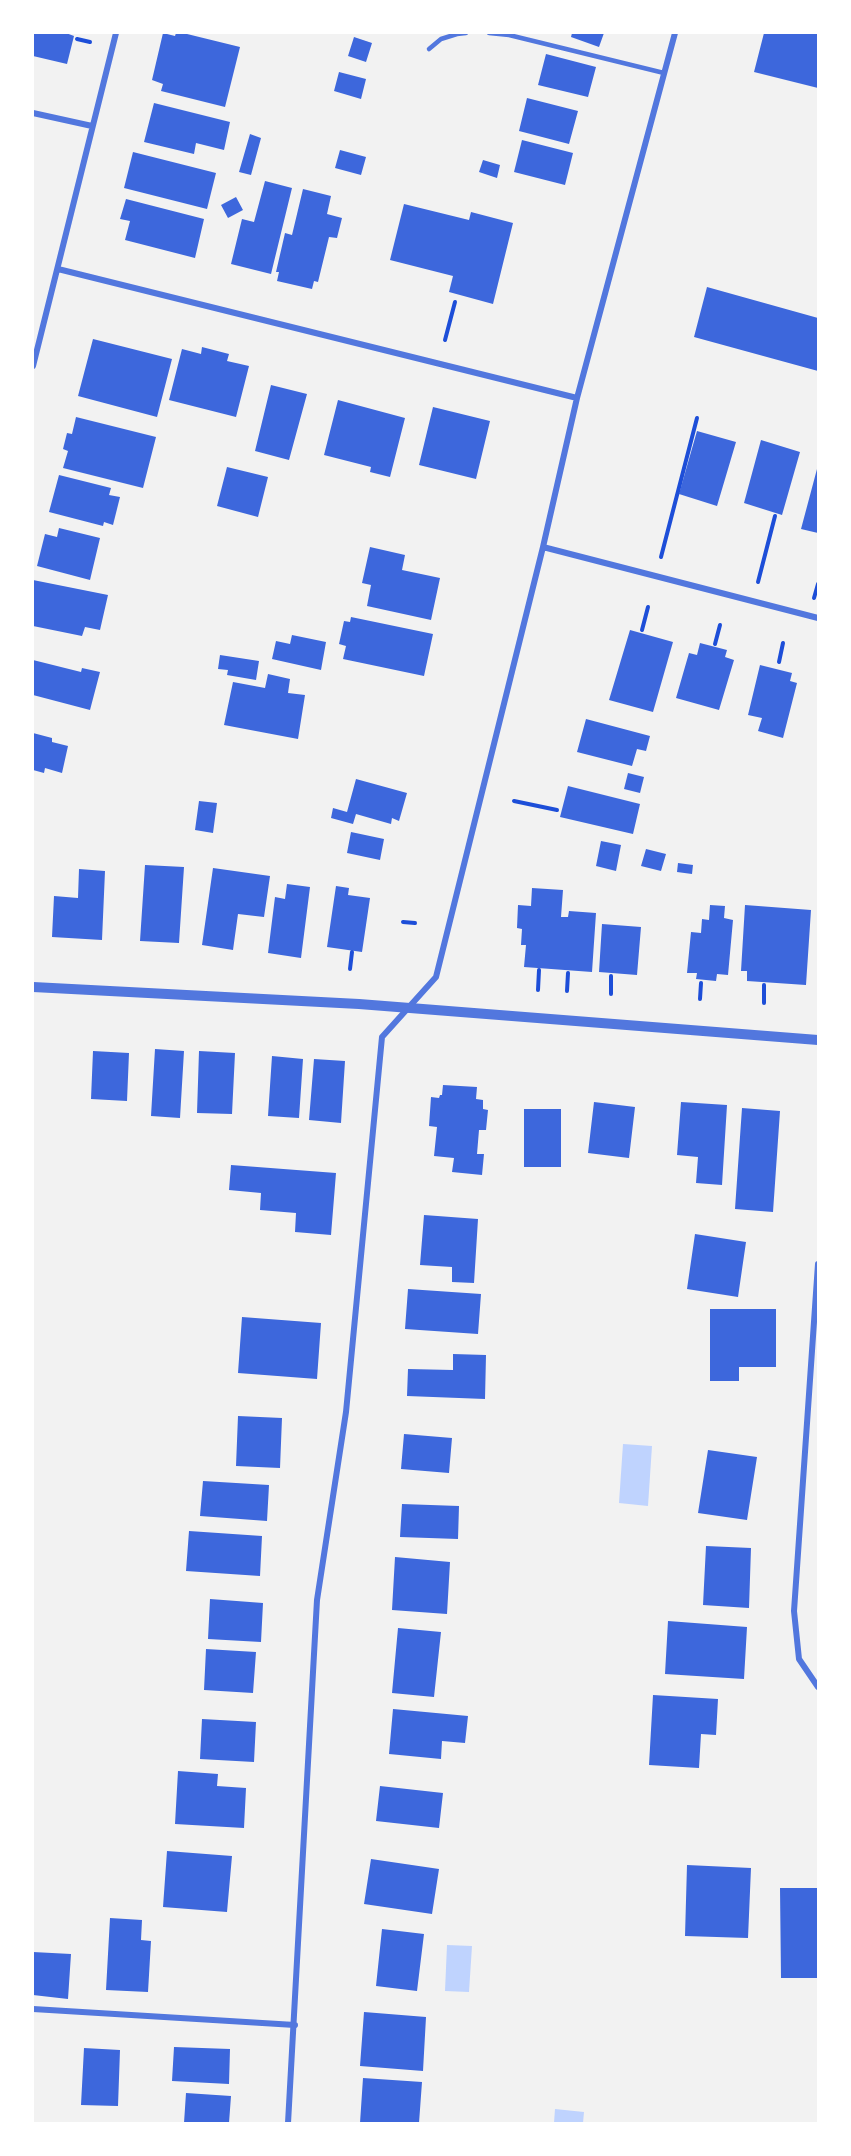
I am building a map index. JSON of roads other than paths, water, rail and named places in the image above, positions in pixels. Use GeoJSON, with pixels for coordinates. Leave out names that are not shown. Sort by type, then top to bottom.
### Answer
{"type":"FeatureCollection","features":[{"type":"Feature","properties":{"kind":"street"},"geometry":{"type":"LineString","coordinates":[[33,366],[116,33]]}},
{"type":"Feature","properties":{"kind":"street"},"geometry":{"type":"LineString","coordinates":[[288,2123],[317,1600],[346,1412],[382,1036],[436,977],[543,548],[577,398],[675,33]]}},
{"type":"Feature","properties":{"kind":"street"},"geometry":{"type":"LineString","coordinates":[[33,113],[92,126]]}},
{"type":"Feature","properties":{"kind":"street"},"geometry":{"type":"LineString","coordinates":[[58,269],[577,398]]}},
{"type":"Feature","properties":{"kind":"street"},"geometry":{"type":"LineString","coordinates":[[543,548],[818,618]]}},
{"type":"Feature","properties":{"kind":"street"},"geometry":{"type":"LineString","coordinates":[[33,987],[406,1008],[818,1040]]}},
{"type":"Feature","properties":{"kind":"street"},"geometry":{"type":"LineString","coordinates":[[818,1264],[794,1611],[799,1659],[818,1687]]}},
{"type":"Feature","properties":{"kind":"street"},"geometry":{"type":"LineString","coordinates":[[33,2009],[295,2025]]}},
{"type":"Feature","properties":{"kind":"lane"},"geometry":{"type":"LineString","coordinates":[[429,49],[441,39],[465,33]]}},
{"type":"Feature","properties":{"kind":"lane"},"geometry":{"type":"LineString","coordinates":[[489,33],[664,74]]}},
{"type":"Feature","properties":{"kind":"water"},"geometry":{"type":"Polygon","coordinates":[[[623,1444],[652,1446],[648,1506],[619,1503],[623,1444]]]}},
{"type":"Feature","properties":{"kind":"water"},"geometry":{"type":"Polygon","coordinates":[[[447,1945],[472,1946],[469,1992],[445,1991],[447,1945]]]}},
{"type":"Feature","properties":{"kind":"water"},"geometry":{"type":"Polygon","coordinates":[[[555,2109],[584,2112],[583,2123],[554,2123],[555,2109]]]}}]}
